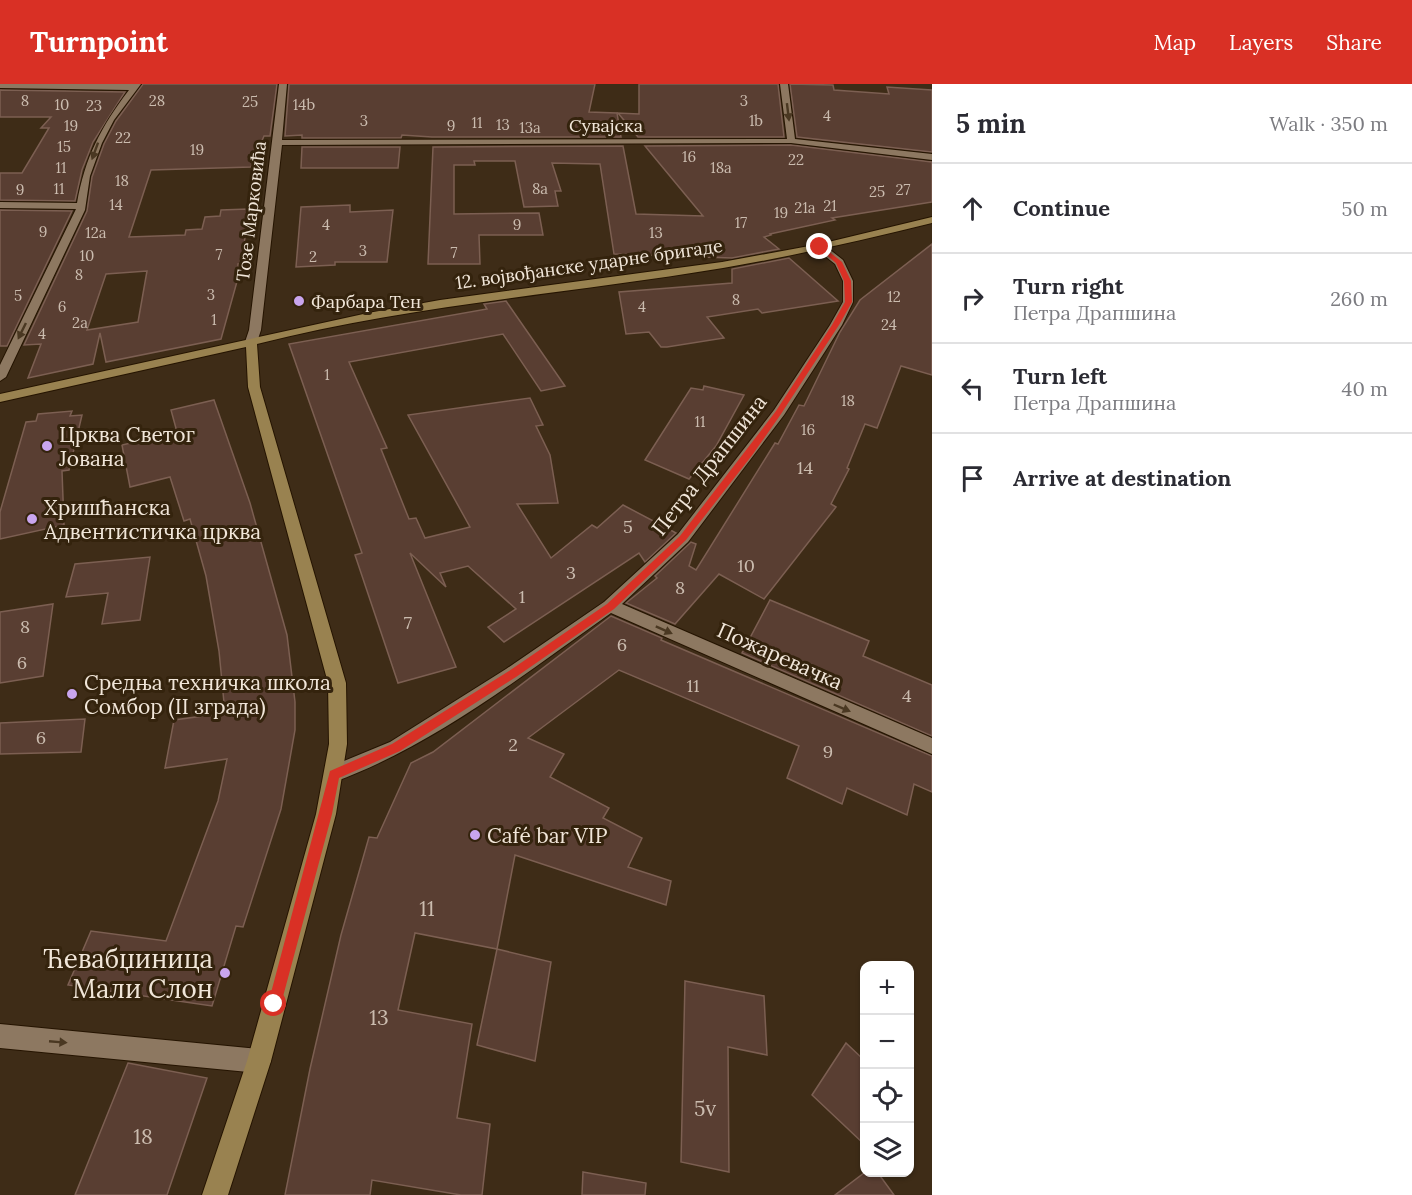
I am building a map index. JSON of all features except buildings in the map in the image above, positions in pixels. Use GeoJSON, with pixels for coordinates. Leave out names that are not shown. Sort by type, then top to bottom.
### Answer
{"type":"FeatureCollection","features":[{"type":"Feature","properties":{"kind":"main road","name":"12. војвођанске ударне бригаде"},"geometry":{"type":"LineString","coordinates":[[0,398],[368,316],[440,303],[722,264],[820,247],[932,220]]}},
{"type":"Feature","properties":{"kind":"main road"},"geometry":{"type":"LineString","coordinates":[[215,1195],[259,1061],[326,814],[338,744],[337,683],[254,387],[251,342]]}},
{"type":"Feature","properties":{"kind":"street","name":"Тозе Марковића"},"geometry":{"type":"LineString","coordinates":[[251,342],[255,330],[283,84]]}},
{"type":"Feature","properties":{"kind":"street"},"geometry":{"type":"LineString","coordinates":[[784,84],[791,141]]}},
{"type":"Feature","properties":{"kind":"street"},"geometry":{"type":"LineString","coordinates":[[0,86],[135,86]]}},
{"type":"Feature","properties":{"kind":"street"},"geometry":{"type":"LineString","coordinates":[[0,376],[81,206],[86,176],[98,143],[135,86]]}},
{"type":"Feature","properties":{"kind":"street","name":"Сувајска"},"geometry":{"type":"LineString","coordinates":[[278,143],[791,141],[932,157]]}},
{"type":"Feature","properties":{"kind":"street"},"geometry":{"type":"LineString","coordinates":[[0,205],[81,206]]}},
{"type":"Feature","properties":{"kind":"street","name":"Петра Драпшина"},"geometry":{"type":"LineString","coordinates":[[334,774],[396,748],[512,674],[610,606],[683,538],[750,452],[836,325],[848,302],[848,281],[839,262],[820,247]]}},
{"type":"Feature","properties":{"kind":"street","name":"Пожаревачка"},"geometry":{"type":"LineString","coordinates":[[610,606],[932,746]]}},
{"type":"Feature","properties":{"kind":"street"},"geometry":{"type":"LineString","coordinates":[[0,1036],[259,1061]]}},
{"type":"Feature","properties":{"kind":"place","name":"Фарбара Тен"},"geometry":{"type":"Point","coordinates":[299,301]}},
{"type":"Feature","properties":{"kind":"place","name":"Црква Светог Јована"},"geometry":{"type":"Point","coordinates":[47,446]}},
{"type":"Feature","properties":{"kind":"place","name":"Хришћанска Адвентистичка црква"},"geometry":{"type":"Point","coordinates":[32,519]}},
{"type":"Feature","properties":{"kind":"place","name":"Средња техничка школа Сомбор (II зграда)"},"geometry":{"type":"Point","coordinates":[72,694]}},
{"type":"Feature","properties":{"kind":"place","name":"Café bar VIP"},"geometry":{"type":"Point","coordinates":[475,835]}},
{"type":"Feature","properties":{"kind":"place","name":"Ћевабџиница Мали Слон"},"geometry":{"type":"Point","coordinates":[225,973]}},
{"type":"Feature","properties":{"kind":"route"},"geometry":{"type":"LineString","coordinates":[[274,1004],[326,814],[334,774],[396,748],[512,674],[610,606],[683,538],[779,412],[836,325],[848,302],[848,281],[839,262],[820,247]]}}]}
